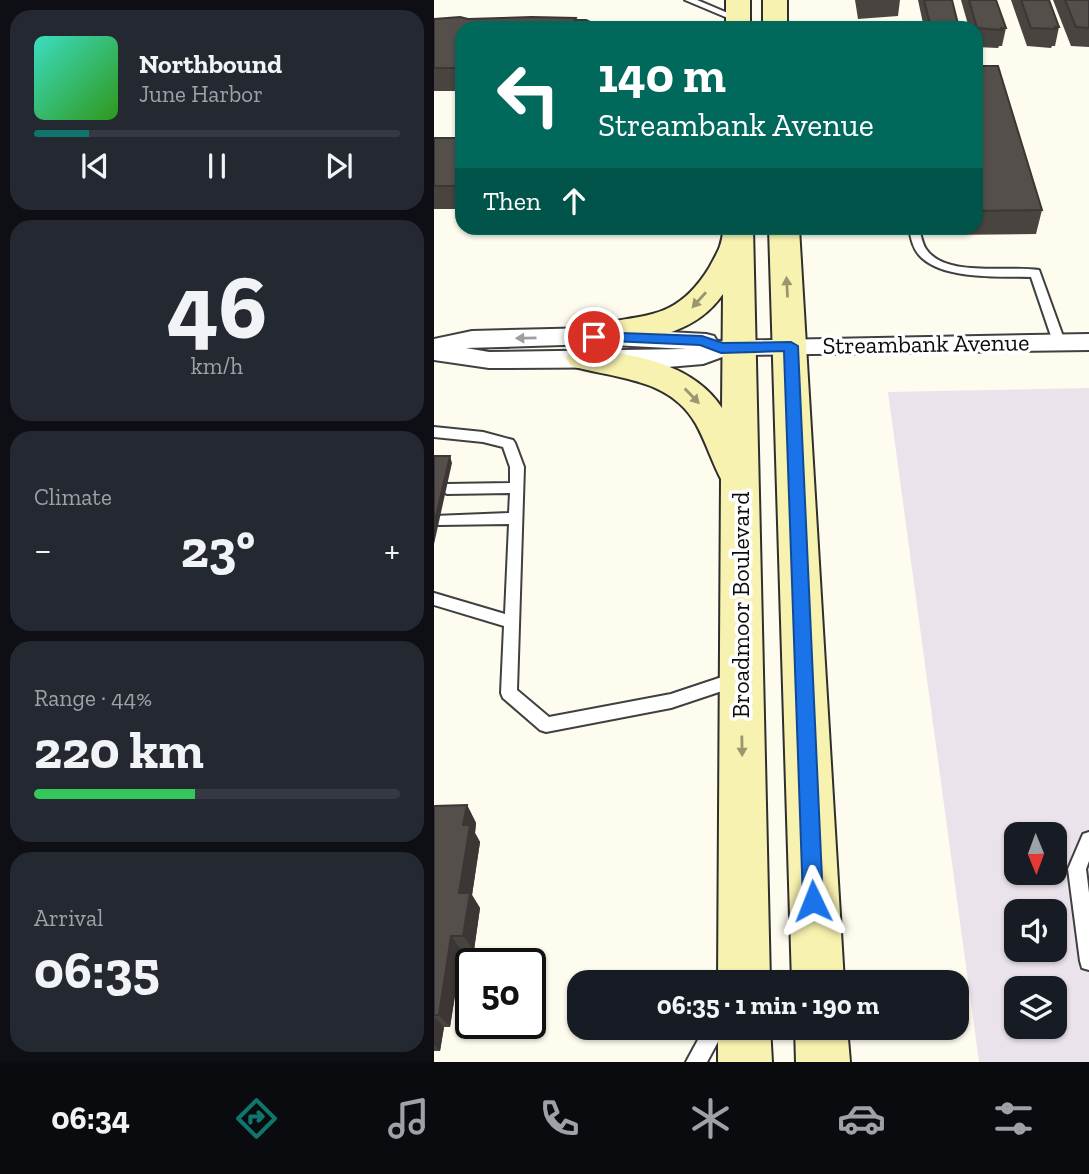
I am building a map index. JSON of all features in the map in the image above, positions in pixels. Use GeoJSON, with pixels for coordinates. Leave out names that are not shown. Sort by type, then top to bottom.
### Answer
{"type":"FeatureCollection","features":[{"type":"Feature","properties":{"kind":"main road"},"geometry":{"type":"LineString","coordinates":[[775,0],[775,21]]}},
{"type":"Feature","properties":{"kind":"main road"},"geometry":{"type":"LineString","coordinates":[[784,235],[817,970]]}},
{"type":"Feature","properties":{"kind":"main road"},"geometry":{"type":"LineString","coordinates":[[589,347],[687,314],[705,294],[738,236]]}},
{"type":"Feature","properties":{"kind":"main road","name":"Broadmoor Boulevard"},"geometry":{"type":"LineString","coordinates":[[738,236],[731,348],[741,482],[744,970]]}},
{"type":"Feature","properties":{"kind":"main road"},"geometry":{"type":"LineString","coordinates":[[589,347],[682,386],[703,407],[741,482]]}},
{"type":"Feature","properties":{"kind":"main road","name":"Broadmoor Boulevard"},"geometry":{"type":"LineString","coordinates":[[745,1040],[745,1062]]}},
{"type":"Feature","properties":{"kind":"main road"},"geometry":{"type":"LineString","coordinates":[[822,1040],[823,1062]]}},
{"type":"Feature","properties":{"kind":"street","name":"Streambank Avenue"},"geometry":{"type":"LineString","coordinates":[[434,349],[489,360],[589,347],[668,359],[703,356],[731,348],[1089,342]]}},
{"type":"Feature","properties":{"kind":"lane"},"geometry":{"type":"LineString","coordinates":[[689,0],[738,16]]}},
{"type":"Feature","properties":{"kind":"lane"},"geometry":{"type":"LineString","coordinates":[[915,235],[916,242],[928,258],[957,269],[1035,274],[1059,342]]}},
{"type":"Feature","properties":{"kind":"lane"},"geometry":{"type":"LineString","coordinates":[[434,432],[483,437],[508,443],[517,467],[509,693],[546,725],[671,701],[741,678]]}},
{"type":"Feature","properties":{"kind":"lane"},"geometry":{"type":"LineString","coordinates":[[447,489],[517,488]]}},
{"type":"Feature","properties":{"kind":"lane"},"geometry":{"type":"LineString","coordinates":[[439,520],[516,518]]}},
{"type":"Feature","properties":{"kind":"lane"},"geometry":{"type":"LineString","coordinates":[[434,599],[512,622]]}},
{"type":"Feature","properties":{"kind":"lane"},"geometry":{"type":"LineString","coordinates":[[1089,840],[1077,869],[1089,961]]}},
{"type":"Feature","properties":{"kind":"lane"},"geometry":{"type":"LineString","coordinates":[[696,1062],[709,1040]]}},
{"type":"Feature","properties":{"kind":"shaded area"},"geometry":{"type":"Polygon","coordinates":[[[1089,388],[1089,1062],[979,1062],[969,970],[967,970],[888,392],[1089,388]]]}},
{"type":"Feature","properties":{"kind":"building"},"geometry":{"type":"Polygon","coordinates":[[[924,0],[952,0],[957,21],[929,21],[924,0]]]}},
{"type":"Feature","properties":{"kind":"building"},"geometry":{"type":"Polygon","coordinates":[[[969,0],[996,0],[1006,28],[983,28],[983,21],[975,21],[969,0]]]}},
{"type":"Feature","properties":{"kind":"building"},"geometry":{"type":"Polygon","coordinates":[[[1021,0],[1049,0],[1059,27],[1031,28],[1021,0]]]}},
{"type":"Feature","properties":{"kind":"building"},"geometry":{"type":"Polygon","coordinates":[[[1065,0],[1089,0],[1089,28],[1076,27],[1065,0]]]}},
{"type":"Feature","properties":{"kind":"building"},"geometry":{"type":"Polygon","coordinates":[[[532,17],[576,18],[575,20],[588,21],[455,21],[455,68],[434,68],[434,19],[532,17]]]}},
{"type":"Feature","properties":{"kind":"building"},"geometry":{"type":"Polygon","coordinates":[[[983,66],[998,66],[1042,210],[983,211],[983,66]]]}},
{"type":"Feature","properties":{"kind":"building"},"geometry":{"type":"Polygon","coordinates":[[[434,138],[455,138],[455,186],[434,186],[434,138]]]}},
{"type":"Feature","properties":{"kind":"building"},"geometry":{"type":"Polygon","coordinates":[[[434,456],[450,456],[434,525],[434,456]]]}},
{"type":"Feature","properties":{"kind":"building"},"geometry":{"type":"Polygon","coordinates":[[[467,805],[463,825],[470,825],[459,893],[470,893],[463,936],[451,936],[439,1015],[434,1015],[434,806],[467,805]]]}},
{"type":"Feature","properties":{"kind":"route"},"geometry":{"type":"LineString","coordinates":[[594,337],[702,340],[721,348],[791,346],[813,901]]}}]}
